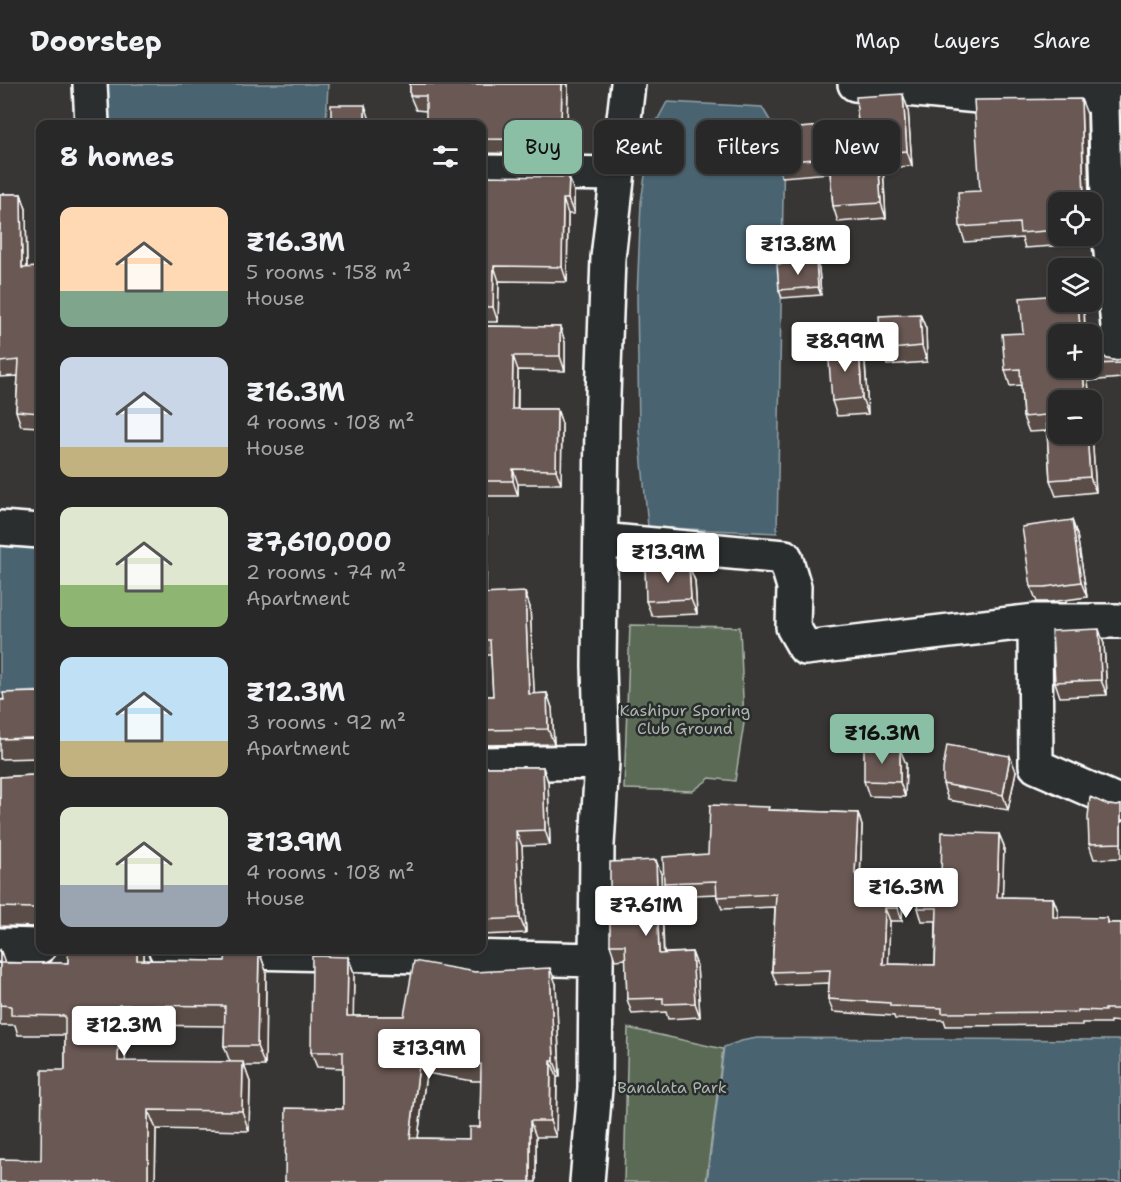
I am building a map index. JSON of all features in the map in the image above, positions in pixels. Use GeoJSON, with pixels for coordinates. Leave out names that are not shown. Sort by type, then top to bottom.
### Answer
{"type":"FeatureCollection","features":[{"type":"Feature","properties":{"kind":"street"},"geometry":{"type":"LineString","coordinates":[[90,84],[92,120]]}},
{"type":"Feature","properties":{"kind":"street"},"geometry":{"type":"LineString","coordinates":[[624,120],[628,84]]}},
{"type":"Feature","properties":{"kind":"street"},"geometry":{"type":"LineString","coordinates":[[855,84],[978,96],[1113,95],[1109,231],[1121,358]]}},
{"type":"Feature","properties":{"kind":"street"},"geometry":{"type":"LineString","coordinates":[[486,172],[594,174]]}},
{"type":"Feature","properties":{"kind":"street"},"geometry":{"type":"LineString","coordinates":[[587,1182],[595,1088],[597,844],[602,762],[598,666],[608,258],[618,174]]}},
{"type":"Feature","properties":{"kind":"street"},"geometry":{"type":"LineString","coordinates":[[0,528],[36,531]]}},
{"type":"Feature","properties":{"kind":"street"},"geometry":{"type":"LineString","coordinates":[[601,540],[785,557],[794,586],[793,627],[805,648],[1035,621],[1121,621]]}},
{"type":"Feature","properties":{"kind":"street"},"geometry":{"type":"LineString","coordinates":[[1035,621],[1036,766],[1121,803]]}},
{"type":"Feature","properties":{"kind":"street"},"geometry":{"type":"LineString","coordinates":[[486,764],[602,762]]}},
{"type":"Feature","properties":{"kind":"street"},"geometry":{"type":"LineString","coordinates":[[0,945],[36,946]]}},
{"type":"Feature","properties":{"kind":"street"},"geometry":{"type":"LineString","coordinates":[[338,954],[596,960]]}},
{"type":"Feature","properties":{"kind":"green space","name":"Kashipur Sporing Club Ground"},"geometry":{"type":"Polygon","coordinates":[[[630,625],[740,627],[744,723],[735,781],[710,778],[693,791],[624,789],[630,625]]]}},
{"type":"Feature","properties":{"kind":"green space","name":"Banalata Park"},"geometry":{"type":"Polygon","coordinates":[[[628,1028],[723,1049],[706,1182],[624,1182],[628,1028]]]}},
{"type":"Feature","properties":{"kind":"water"},"geometry":{"type":"Polygon","coordinates":[[[97,84],[328,84],[326,120],[96,120],[97,84]]]}},
{"type":"Feature","properties":{"kind":"water"},"geometry":{"type":"Polygon","coordinates":[[[667,102],[762,107],[770,120],[696,120],[696,174],[783,174],[777,533],[648,527],[639,430],[637,297],[641,202],[645,174],[684,174],[684,120],[657,120],[667,102]]]}},
{"type":"Feature","properties":{"kind":"water"},"geometry":{"type":"Polygon","coordinates":[[[0,537],[36,539],[36,691],[0,693],[0,537]]]}},
{"type":"Feature","properties":{"kind":"water"},"geometry":{"type":"Polygon","coordinates":[[[757,1038],[1121,1040],[1121,1182],[707,1182],[724,1047],[757,1038]]]}},
{"type":"Feature","properties":{"kind":"building"},"geometry":{"type":"Polygon","coordinates":[[[410,84],[562,84],[561,120],[504,120],[504,139],[486,139],[486,120],[426,120],[426,96],[410,96],[410,84]]]}},
{"type":"Feature","properties":{"kind":"building"},"geometry":{"type":"Polygon","coordinates":[[[903,94],[907,151],[900,151],[900,120],[858,120],[856,97],[903,94]]]}},
{"type":"Feature","properties":{"kind":"building"},"geometry":{"type":"Polygon","coordinates":[[[1121,96],[1121,178],[1119,97],[1121,96]]]}},
{"type":"Feature","properties":{"kind":"building"},"geometry":{"type":"Polygon","coordinates":[[[1081,99],[1084,192],[1048,192],[1048,231],[1020,233],[1019,223],[960,227],[958,192],[980,191],[974,100],[1081,99]]]}},
{"type":"Feature","properties":{"kind":"building"},"geometry":{"type":"Polygon","coordinates":[[[331,105],[365,105],[365,120],[331,120],[331,105]]]}},
{"type":"Feature","properties":{"kind":"building"},"geometry":{"type":"Polygon","coordinates":[[[813,127],[813,159],[801,160],[801,128],[813,127]]]}},
{"type":"Feature","properties":{"kind":"building"},"geometry":{"type":"Polygon","coordinates":[[[830,174],[879,174],[881,203],[833,206],[830,174]]]}},
{"type":"Feature","properties":{"kind":"building"},"geometry":{"type":"Polygon","coordinates":[[[486,176],[569,177],[568,199],[563,199],[562,267],[494,266],[493,307],[486,307],[486,176]]]}},
{"type":"Feature","properties":{"kind":"building"},"geometry":{"type":"Polygon","coordinates":[[[0,194],[21,194],[22,268],[36,267],[36,413],[16,411],[19,360],[0,362],[0,194]]]}},
{"type":"Feature","properties":{"kind":"building"},"geometry":{"type":"Polygon","coordinates":[[[816,261],[818,287],[779,290],[777,264],[816,261]]]}},
{"type":"Feature","properties":{"kind":"building"},"geometry":{"type":"Polygon","coordinates":[[[1048,296],[1048,312],[1079,312],[1080,324],[1048,324],[1048,378],[1084,378],[1084,390],[1048,390],[1048,444],[1088,444],[1090,477],[1050,480],[1046,415],[1023,417],[1020,369],[1005,370],[1002,334],[1023,333],[1020,298],[1048,296]]]}},
{"type":"Feature","properties":{"kind":"building"},"geometry":{"type":"Polygon","coordinates":[[[920,314],[922,346],[881,350],[879,316],[920,314]]]}},
{"type":"Feature","properties":{"kind":"building"},"geometry":{"type":"Polygon","coordinates":[[[486,326],[560,327],[560,356],[513,356],[512,409],[557,409],[556,470],[513,469],[513,481],[486,481],[486,326]]]}},
{"type":"Feature","properties":{"kind":"building"},"geometry":{"type":"Polygon","coordinates":[[[859,347],[862,398],[832,401],[828,348],[859,347]]]}},
{"type":"Feature","properties":{"kind":"building"},"geometry":{"type":"Polygon","coordinates":[[[1102,355],[1107,359],[1117,361],[1121,359],[1121,363],[1102,364],[1102,355]]]}},
{"type":"Feature","properties":{"kind":"building"},"geometry":{"type":"Polygon","coordinates":[[[1072,520],[1081,582],[1031,587],[1022,527],[1072,520]]]}},
{"type":"Feature","properties":{"kind":"building"},"geometry":{"type":"Polygon","coordinates":[[[689,566],[691,599],[646,601],[645,568],[689,566]]]}},
{"type":"Feature","properties":{"kind":"building"},"geometry":{"type":"Polygon","coordinates":[[[525,592],[529,694],[547,693],[548,729],[486,730],[486,696],[493,696],[490,640],[486,640],[486,594],[525,592]]]}},
{"type":"Feature","properties":{"kind":"building"},"geometry":{"type":"Polygon","coordinates":[[[1099,629],[1101,680],[1055,682],[1052,631],[1099,629]]]}},
{"type":"Feature","properties":{"kind":"building"},"geometry":{"type":"Polygon","coordinates":[[[36,692],[36,739],[0,739],[0,700],[4,700],[3,693],[36,692]]]}},
{"type":"Feature","properties":{"kind":"building"},"geometry":{"type":"Polygon","coordinates":[[[947,745],[1010,756],[1003,795],[943,784],[947,745]]]}},
{"type":"Feature","properties":{"kind":"building"},"geometry":{"type":"Polygon","coordinates":[[[864,748],[900,749],[900,782],[864,781],[864,748]]]}},
{"type":"Feature","properties":{"kind":"building"},"geometry":{"type":"Polygon","coordinates":[[[486,767],[543,767],[545,830],[516,831],[520,918],[486,920],[486,767]]]}},
{"type":"Feature","properties":{"kind":"building"},"geometry":{"type":"Polygon","coordinates":[[[36,774],[36,909],[0,907],[0,777],[36,774]]]}},
{"type":"Feature","properties":{"kind":"building"},"geometry":{"type":"Polygon","coordinates":[[[1090,797],[1108,805],[1121,805],[1121,843],[1089,844],[1090,797]]]}},
{"type":"Feature","properties":{"kind":"building"},"geometry":{"type":"Polygon","coordinates":[[[710,805],[769,807],[768,810],[858,813],[855,874],[857,878],[898,879],[898,908],[885,908],[883,964],[935,965],[937,908],[918,908],[923,879],[941,880],[942,832],[999,834],[997,897],[1053,898],[1053,917],[1107,918],[1107,923],[1121,923],[1121,1009],[1078,1010],[1078,1012],[942,1013],[942,1008],[890,1006],[890,1003],[828,999],[830,970],[772,972],[776,894],[717,897],[716,881],[664,883],[663,857],[708,854],[710,805]]]}},
{"type":"Feature","properties":{"kind":"building"},"geometry":{"type":"Polygon","coordinates":[[[656,860],[659,954],[692,952],[695,1003],[663,1004],[663,998],[627,999],[625,945],[610,945],[610,862],[656,860]]]}},
{"type":"Feature","properties":{"kind":"building"},"geometry":{"type":"Polygon","coordinates":[[[68,954],[137,954],[137,960],[225,961],[226,954],[259,954],[257,1046],[224,1046],[225,1006],[119,1005],[118,1061],[243,1062],[242,1111],[148,1110],[148,1182],[0,1182],[0,1159],[41,1160],[42,1070],[65,1070],[65,1016],[11,1015],[11,1006],[0,1005],[0,963],[68,963],[68,954]]]}},
{"type":"Feature","properties":{"kind":"building"},"geometry":{"type":"Polygon","coordinates":[[[312,956],[348,957],[347,1016],[404,1016],[414,961],[475,972],[550,968],[554,1061],[551,1061],[550,1121],[530,1121],[530,1182],[285,1182],[286,1108],[343,1109],[343,1052],[311,1052],[312,956]],[[420,1057],[410,1138],[469,1139],[469,1127],[480,1127],[481,1064],[468,1065],[420,1057]]]}}]}
